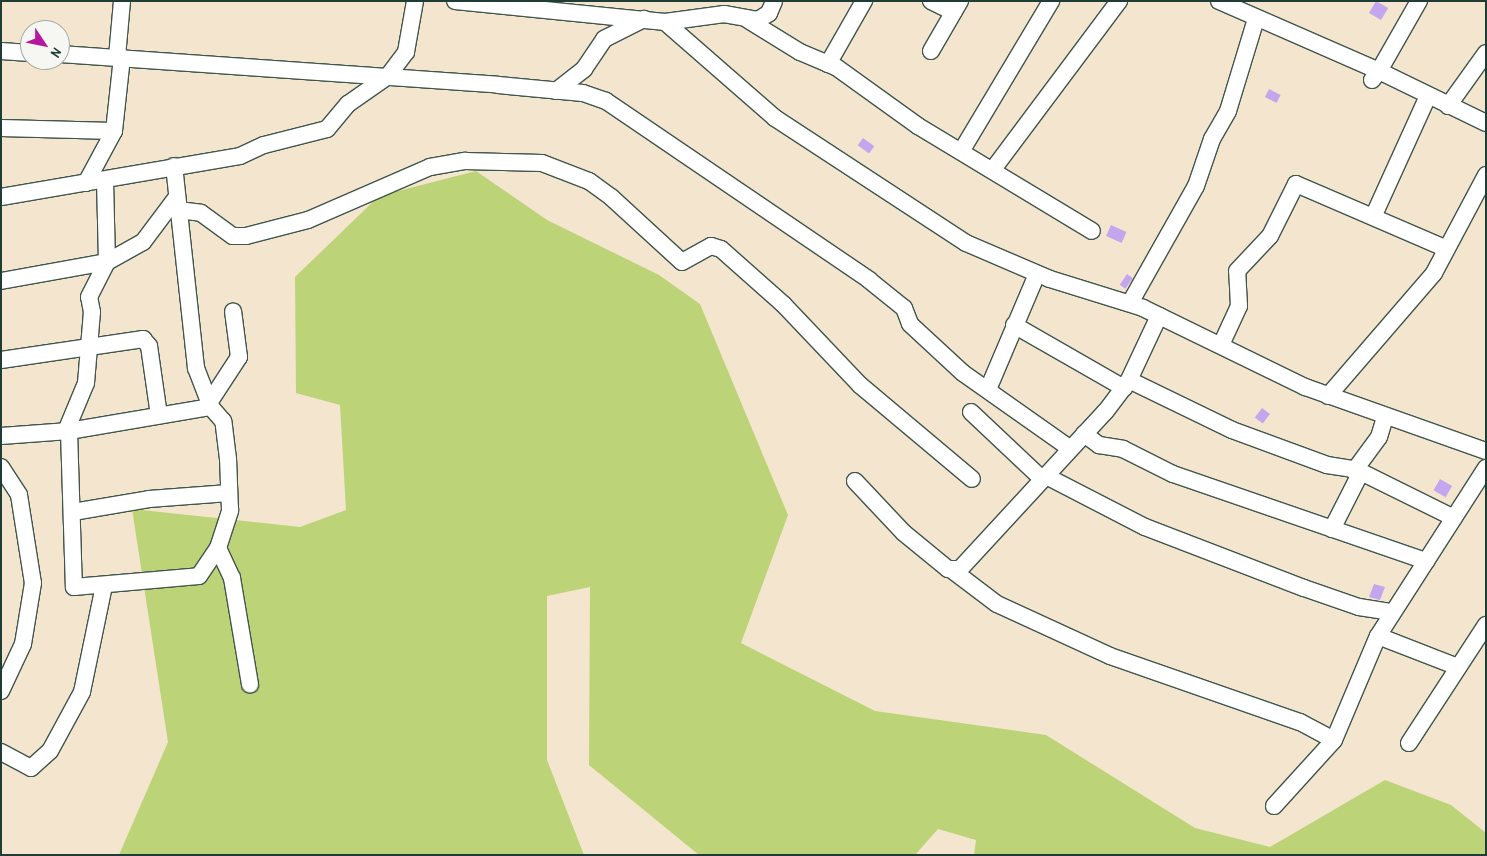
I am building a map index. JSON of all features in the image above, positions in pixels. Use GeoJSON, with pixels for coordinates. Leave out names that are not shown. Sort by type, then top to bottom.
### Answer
{"type":"FeatureCollection","features":[{"type":"Feature","properties":{"kind":"street"},"geometry":{"type":"LineString","coordinates":[[122,1],[114,131],[108,150],[106,180],[107,262],[89,298],[92,312],[87,348],[86,383],[68,431],[73,512],[74,587],[195,578],[218,548],[230,510],[225,428],[210,405],[196,368],[174,166]]}},
{"type":"Feature","properties":{"kind":"street"},"geometry":{"type":"LineString","coordinates":[[1,197],[240,156],[264,145],[326,129],[348,104],[388,76],[410,42],[415,1]]}},
{"type":"Feature","properties":{"kind":"street"},"geometry":{"type":"LineString","coordinates":[[455,1],[665,22],[724,14],[748,20],[828,64],[1092,231]]}},
{"type":"Feature","properties":{"kind":"street"},"geometry":{"type":"LineString","coordinates":[[748,20],[763,19],[774,1]]}},
{"type":"Feature","properties":{"kind":"street"},"geometry":{"type":"LineString","coordinates":[[828,64],[864,1]]}},
{"type":"Feature","properties":{"kind":"street"},"geometry":{"type":"LineString","coordinates":[[931,1],[957,7],[931,51]]}},
{"type":"Feature","properties":{"kind":"street"},"geometry":{"type":"LineString","coordinates":[[962,150],[1051,1]]}},
{"type":"Feature","properties":{"kind":"street"},"geometry":{"type":"LineString","coordinates":[[994,168],[1119,1]]}},
{"type":"Feature","properties":{"kind":"street"},"geometry":{"type":"LineString","coordinates":[[1219,1],[1375,75],[1428,96],[1486,123]]}},
{"type":"Feature","properties":{"kind":"street"},"geometry":{"type":"LineString","coordinates":[[1375,75],[1419,1]]}},
{"type":"Feature","properties":{"kind":"street"},"geometry":{"type":"LineString","coordinates":[[1130,303],[1196,186],[1212,139],[1228,111],[1256,19]]}},
{"type":"Feature","properties":{"kind":"street"},"geometry":{"type":"LineString","coordinates":[[556,91],[584,69],[604,39],[644,20]]}},
{"type":"Feature","properties":{"kind":"street"},"geometry":{"type":"LineString","coordinates":[[665,22],[696,46],[722,76],[822,151],[966,243],[1038,274],[1130,303],[1328,396],[1486,451]]}},
{"type":"Feature","properties":{"kind":"street"},"geometry":{"type":"LineString","coordinates":[[1,51],[20,52]]}},
{"type":"Feature","properties":{"kind":"street"},"geometry":{"type":"LineString","coordinates":[[1448,106],[1486,52]]}},
{"type":"Feature","properties":{"kind":"street"},"geometry":{"type":"LineString","coordinates":[[70,54],[388,76],[556,91],[606,101],[654,137],[673,145],[769,209],[892,299],[907,312],[910,324],[945,357],[989,387],[1068,447]]}},
{"type":"Feature","properties":{"kind":"street"},"geometry":{"type":"LineString","coordinates":[[1374,215],[1428,96]]}},
{"type":"Feature","properties":{"kind":"street"},"geometry":{"type":"LineString","coordinates":[[1,128],[30,132],[114,131]]}},
{"type":"Feature","properties":{"kind":"street"},"geometry":{"type":"LineString","coordinates":[[86,183],[108,150]]}},
{"type":"Feature","properties":{"kind":"street"},"geometry":{"type":"LineString","coordinates":[[177,204],[201,213],[233,236],[246,236],[308,220],[430,166],[465,161],[542,163],[589,181],[611,196],[682,262],[712,246],[721,249],[784,305],[860,385],[972,479]]}},
{"type":"Feature","properties":{"kind":"street"},"geometry":{"type":"LineString","coordinates":[[1328,396],[1434,273],[1486,175]]}},
{"type":"Feature","properties":{"kind":"street"},"geometry":{"type":"LineString","coordinates":[[1221,345],[1239,306],[1237,271],[1270,236],[1293,186],[1300,184],[1374,215],[1447,249]]}},
{"type":"Feature","properties":{"kind":"street"},"geometry":{"type":"LineString","coordinates":[[1,281],[107,262],[143,242],[177,204]]}},
{"type":"Feature","properties":{"kind":"street"},"geometry":{"type":"LineString","coordinates":[[989,387],[1014,325],[1038,274]]}},
{"type":"Feature","properties":{"kind":"street"},"geometry":{"type":"LineString","coordinates":[[1,436],[68,431],[210,405],[239,357],[234,312]]}},
{"type":"Feature","properties":{"kind":"street"},"geometry":{"type":"LineString","coordinates":[[952,570],[960,569],[1044,477],[1068,447],[1084,434],[1126,384],[1159,316]]}},
{"type":"Feature","properties":{"kind":"street"},"geometry":{"type":"LineString","coordinates":[[1014,325],[1126,384],[1232,430],[1357,471],[1454,518]]}},
{"type":"Feature","properties":{"kind":"street"},"geometry":{"type":"LineString","coordinates":[[1,360],[146,340],[159,415]]}},
{"type":"Feature","properties":{"kind":"street"},"geometry":{"type":"LineString","coordinates":[[971,412],[1044,477],[1145,527],[1359,607],[1392,612]]}},
{"type":"Feature","properties":{"kind":"street"},"geometry":{"type":"LineString","coordinates":[[1332,529],[1357,471],[1379,436],[1385,416]]}},
{"type":"Feature","properties":{"kind":"street"},"geometry":{"type":"LineString","coordinates":[[1084,434],[1099,445],[1123,449],[1173,474],[1426,561]]}},
{"type":"Feature","properties":{"kind":"street"},"geometry":{"type":"LineString","coordinates":[[1,467],[19,495],[33,584],[23,644],[1,690]]}},
{"type":"Feature","properties":{"kind":"street"},"geometry":{"type":"LineString","coordinates":[[1274,806],[1334,740],[1378,636],[1486,468]]}},
{"type":"Feature","properties":{"kind":"street"},"geometry":{"type":"LineString","coordinates":[[855,481],[891,521],[997,604],[1110,656],[1300,722],[1334,740]]}},
{"type":"Feature","properties":{"kind":"street"},"geometry":{"type":"LineString","coordinates":[[73,512],[149,499],[229,493]]}},
{"type":"Feature","properties":{"kind":"street"},"geometry":{"type":"LineString","coordinates":[[218,548],[232,578],[250,684]]}},
{"type":"Feature","properties":{"kind":"street"},"geometry":{"type":"LineString","coordinates":[[1,752],[32,768],[50,751],[82,692],[104,586]]}},
{"type":"Feature","properties":{"kind":"street"},"geometry":{"type":"LineString","coordinates":[[1409,743],[1458,667],[1480,644],[1486,625]]}},
{"type":"Feature","properties":{"kind":"street"},"geometry":{"type":"LineString","coordinates":[[1378,636],[1458,667]]}},
{"type":"Feature","properties":{"kind":"green space"},"geometry":{"type":"Polygon","coordinates":[[[476,171],[547,220],[659,275],[700,304],[788,515],[741,643],[875,711],[1046,735],[1195,828],[1270,847],[1385,780],[1451,805],[1486,833],[1486,855],[974,855],[976,840],[938,829],[915,855],[699,855],[589,765],[590,587],[547,596],[547,760],[584,855],[119,855],[168,742],[132,509],[300,527],[346,510],[340,405],[296,393],[295,277],[379,196],[476,171]]]}},
{"type":"Feature","properties":{"kind":"building"},"geometry":{"type":"Polygon","coordinates":[[[1376,1],[1388,8],[1381,20],[1369,13],[1376,1]]]}},
{"type":"Feature","properties":{"kind":"building"},"geometry":{"type":"Polygon","coordinates":[[[1269,89],[1281,95],[1276,103],[1265,97],[1269,89]]]}},
{"type":"Feature","properties":{"kind":"building"},"geometry":{"type":"Polygon","coordinates":[[[863,138],[874,146],[869,154],[858,145],[863,138]]]}},
{"type":"Feature","properties":{"kind":"building"},"geometry":{"type":"Polygon","coordinates":[[[1111,225],[1127,232],[1122,243],[1106,236],[1111,225]]]}},
{"type":"Feature","properties":{"kind":"building"},"geometry":{"type":"Polygon","coordinates":[[[1127,274],[1133,278],[1126,289],[1120,285],[1127,274]]]}},
{"type":"Feature","properties":{"kind":"building"},"geometry":{"type":"Polygon","coordinates":[[[1262,408],[1270,414],[1263,424],[1255,418],[1262,408]]]}},
{"type":"Feature","properties":{"kind":"building"},"geometry":{"type":"Polygon","coordinates":[[[1440,479],[1452,486],[1446,497],[1434,490],[1440,479]]]}},
{"type":"Feature","properties":{"kind":"building"},"geometry":{"type":"Polygon","coordinates":[[[1374,584],[1385,587],[1380,600],[1369,597],[1374,584]]]}}]}
